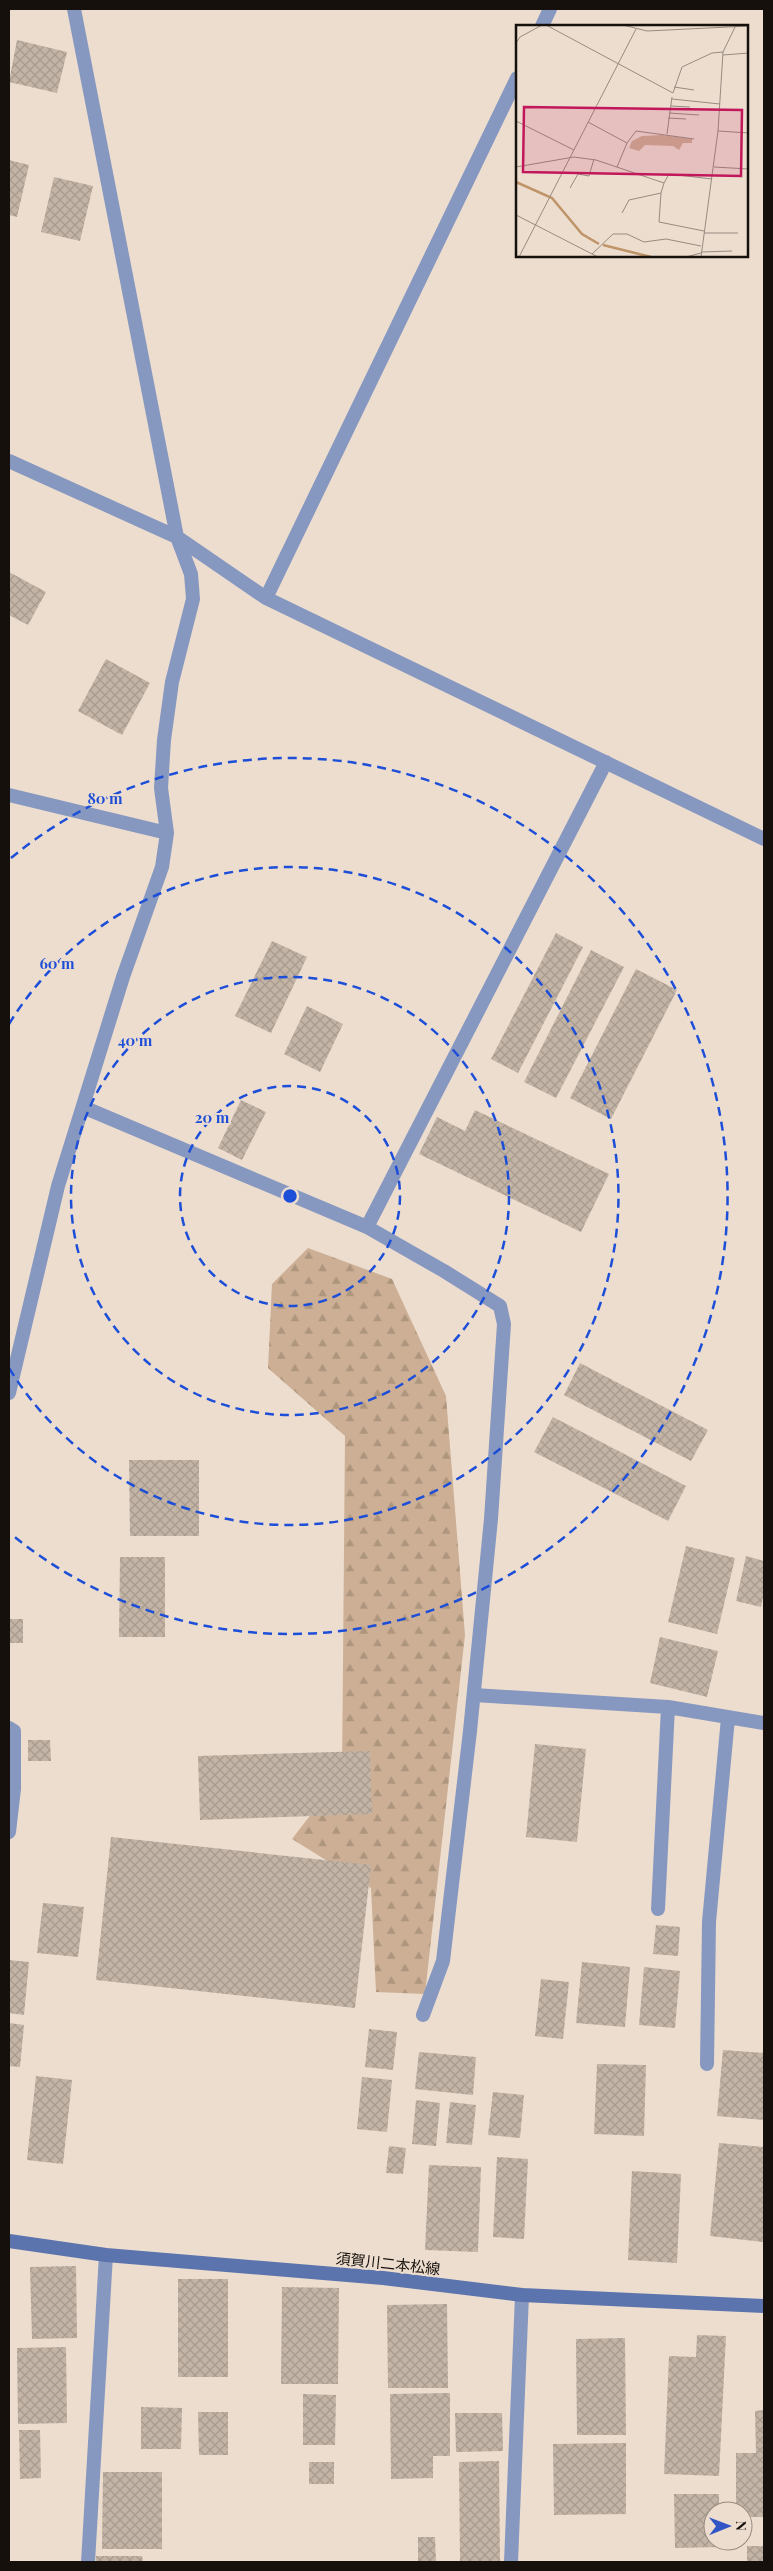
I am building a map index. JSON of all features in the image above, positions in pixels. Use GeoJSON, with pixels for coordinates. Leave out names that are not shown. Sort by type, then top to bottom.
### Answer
{"type":"FeatureCollection","features":[{"type":"Feature","properties":{"kind":"main road","name":"須賀川二本松線"},"geometry":{"type":"LineString","coordinates":[[9,2240],[106,2255],[383,2278],[522,2294],[764,2306]]}},
{"type":"Feature","properties":{"kind":"street"},"geometry":{"type":"LineString","coordinates":[[9,1393],[58,1186],[123,977],[162,867],[167,833],[161,788],[164,740],[172,682],[194,599],[191,574],[177,537],[74,9]]}},
{"type":"Feature","properties":{"kind":"street"},"geometry":{"type":"LineString","coordinates":[[542,25],[550,9]]}},
{"type":"Feature","properties":{"kind":"street"},"geometry":{"type":"LineString","coordinates":[[266,598],[516,80]]}},
{"type":"Feature","properties":{"kind":"street"},"geometry":{"type":"LineString","coordinates":[[9,461],[177,537],[266,598],[764,839]]}},
{"type":"Feature","properties":{"kind":"street"},"geometry":{"type":"LineString","coordinates":[[368,1227],[606,762]]}},
{"type":"Feature","properties":{"kind":"street"},"geometry":{"type":"LineString","coordinates":[[9,795],[167,833]]}},
{"type":"Feature","properties":{"kind":"street"},"geometry":{"type":"LineString","coordinates":[[83,1107],[368,1227],[500,1306],[504,1324],[490,1519],[474,1695],[443,1961],[423,2015]]}},
{"type":"Feature","properties":{"kind":"street"},"geometry":{"type":"LineString","coordinates":[[474,1695],[668,1707],[764,1723]]}},
{"type":"Feature","properties":{"kind":"street"},"geometry":{"type":"LineString","coordinates":[[658,1909],[668,1707]]}},
{"type":"Feature","properties":{"kind":"street"},"geometry":{"type":"LineString","coordinates":[[707,2064],[709,1922],[728,1718]]}},
{"type":"Feature","properties":{"kind":"street"},"geometry":{"type":"LineString","coordinates":[[9,1728],[14,1731],[14,1789],[9,1832]]}},
{"type":"Feature","properties":{"kind":"street"},"geometry":{"type":"LineString","coordinates":[[88,2562],[106,2255]]}},
{"type":"Feature","properties":{"kind":"street"},"geometry":{"type":"LineString","coordinates":[[512,2562],[522,2294]]}},
{"type":"Feature","properties":{"kind":"green space"},"geometry":{"type":"Polygon","coordinates":[[[308,1248],[392,1279],[446,1396],[465,1635],[425,1994],[376,1992],[371,1888],[292,1839],[342,1774],[345,1436],[268,1368],[272,1284],[308,1248]]]}},
{"type":"Feature","properties":{"kind":"building"},"geometry":{"type":"Polygon","coordinates":[[[17,40],[67,52],[57,93],[9,82],[17,40]]]}},
{"type":"Feature","properties":{"kind":"building"},"geometry":{"type":"Polygon","coordinates":[[[9,160],[29,165],[17,217],[9,215],[9,160]]]}},
{"type":"Feature","properties":{"kind":"building"},"geometry":{"type":"Polygon","coordinates":[[[54,177],[93,186],[80,241],[41,232],[54,177]]]}},
{"type":"Feature","properties":{"kind":"building"},"geometry":{"type":"Polygon","coordinates":[[[9,572],[46,592],[28,625],[9,615],[9,572]]]}},
{"type":"Feature","properties":{"kind":"building"},"geometry":{"type":"Polygon","coordinates":[[[106,659],[150,683],[122,735],[78,711],[106,659]]]}},
{"type":"Feature","properties":{"kind":"building"},"geometry":{"type":"Polygon","coordinates":[[[556,933],[583,947],[518,1073],[491,1059],[556,933]]]}},
{"type":"Feature","properties":{"kind":"building"},"geometry":{"type":"Polygon","coordinates":[[[272,941],[307,957],[271,1033],[235,1016],[272,941]]]}},
{"type":"Feature","properties":{"kind":"building"},"geometry":{"type":"Polygon","coordinates":[[[591,950],[624,967],[556,1098],[524,1082],[591,950]]]}},
{"type":"Feature","properties":{"kind":"building"},"geometry":{"type":"Polygon","coordinates":[[[636,969],[677,990],[611,1119],[570,1098],[636,969]]]}},
{"type":"Feature","properties":{"kind":"building"},"geometry":{"type":"Polygon","coordinates":[[[307,1006],[343,1024],[320,1072],[284,1054],[307,1006]]]}},
{"type":"Feature","properties":{"kind":"building"},"geometry":{"type":"Polygon","coordinates":[[[241,1100],[266,1112],[242,1160],[218,1148],[241,1100]]]}},
{"type":"Feature","properties":{"kind":"building"},"geometry":{"type":"Polygon","coordinates":[[[475,1110],[609,1174],[581,1232],[419,1154],[437,1117],[465,1131],[475,1110]]]}},
{"type":"Feature","properties":{"kind":"building"},"geometry":{"type":"Polygon","coordinates":[[[580,1363],[708,1430],[691,1461],[564,1395],[580,1363]]]}},
{"type":"Feature","properties":{"kind":"building"},"geometry":{"type":"Polygon","coordinates":[[[553,1417],[686,1486],[668,1521],[534,1452],[553,1417]]]}},
{"type":"Feature","properties":{"kind":"building"},"geometry":{"type":"Polygon","coordinates":[[[129,1460],[199,1460],[199,1536],[130,1536],[129,1460]]]}},
{"type":"Feature","properties":{"kind":"building"},"geometry":{"type":"Polygon","coordinates":[[[686,1546],[735,1558],[717,1634],[668,1622],[686,1546]]]}},
{"type":"Feature","properties":{"kind":"building"},"geometry":{"type":"Polygon","coordinates":[[[746,1556],[764,1561],[764,1592],[761,1607],[736,1601],[746,1556]]]}},
{"type":"Feature","properties":{"kind":"building"},"geometry":{"type":"Polygon","coordinates":[[[120,1557],[165,1557],[165,1637],[119,1637],[120,1557]]]}},
{"type":"Feature","properties":{"kind":"building"},"geometry":{"type":"Polygon","coordinates":[[[9,1619],[23,1619],[23,1643],[9,1643],[9,1619]]]}},
{"type":"Feature","properties":{"kind":"building"},"geometry":{"type":"Polygon","coordinates":[[[660,1637],[718,1651],[707,1697],[650,1683],[660,1637]]]}},
{"type":"Feature","properties":{"kind":"building"},"geometry":{"type":"Polygon","coordinates":[[[28,1740],[50,1740],[51,1761],[28,1761],[28,1740]]]}},
{"type":"Feature","properties":{"kind":"building"},"geometry":{"type":"Polygon","coordinates":[[[535,1744],[586,1749],[577,1842],[526,1837],[535,1744]]]}},
{"type":"Feature","properties":{"kind":"building"},"geometry":{"type":"Polygon","coordinates":[[[370,1751],[372,1814],[200,1820],[198,1756],[370,1751]]]}},
{"type":"Feature","properties":{"kind":"building"},"geometry":{"type":"Polygon","coordinates":[[[111,1837],[371,1865],[355,2008],[96,1980],[111,1837]]]}},
{"type":"Feature","properties":{"kind":"building"},"geometry":{"type":"Polygon","coordinates":[[[43,1903],[84,1907],[78,1957],[37,1953],[43,1903]]]}},
{"type":"Feature","properties":{"kind":"building"},"geometry":{"type":"Polygon","coordinates":[[[656,1925],[680,1927],[678,1956],[653,1954],[656,1925]]]}},
{"type":"Feature","properties":{"kind":"building"},"geometry":{"type":"Polygon","coordinates":[[[9,1960],[29,1962],[24,2015],[9,2013],[9,1960]]]}},
{"type":"Feature","properties":{"kind":"building"},"geometry":{"type":"Polygon","coordinates":[[[582,1962],[630,1967],[625,2027],[576,2023],[582,1962]]]}},
{"type":"Feature","properties":{"kind":"building"},"geometry":{"type":"Polygon","coordinates":[[[644,1967],[680,1971],[675,2028],[639,2025],[644,1967]]]}},
{"type":"Feature","properties":{"kind":"building"},"geometry":{"type":"Polygon","coordinates":[[[541,1979],[569,1982],[563,2039],[535,2036],[541,1979]]]}},
{"type":"Feature","properties":{"kind":"building"},"geometry":{"type":"Polygon","coordinates":[[[9,2023],[24,2025],[20,2067],[9,2066],[9,2023]]]}},
{"type":"Feature","properties":{"kind":"building"},"geometry":{"type":"Polygon","coordinates":[[[369,2029],[397,2032],[393,2070],[365,2067],[369,2029]]]}},
{"type":"Feature","properties":{"kind":"building"},"geometry":{"type":"Polygon","coordinates":[[[723,2050],[764,2053],[764,2120],[717,2116],[723,2050]]]}},
{"type":"Feature","properties":{"kind":"building"},"geometry":{"type":"Polygon","coordinates":[[[419,2052],[476,2057],[473,2095],[415,2089],[419,2052]]]}},
{"type":"Feature","properties":{"kind":"building"},"geometry":{"type":"Polygon","coordinates":[[[597,2064],[646,2065],[644,2136],[594,2134],[597,2064]]]}},
{"type":"Feature","properties":{"kind":"building"},"geometry":{"type":"Polygon","coordinates":[[[36,2076],[72,2080],[63,2164],[27,2160],[36,2076]]]}},
{"type":"Feature","properties":{"kind":"building"},"geometry":{"type":"Polygon","coordinates":[[[362,2077],[392,2080],[387,2132],[357,2129],[362,2077]]]}},
{"type":"Feature","properties":{"kind":"building"},"geometry":{"type":"Polygon","coordinates":[[[493,2092],[524,2095],[520,2138],[488,2135],[493,2092]]]}},
{"type":"Feature","properties":{"kind":"building"},"geometry":{"type":"Polygon","coordinates":[[[416,2100],[440,2103],[436,2146],[412,2144],[416,2100]]]}},
{"type":"Feature","properties":{"kind":"building"},"geometry":{"type":"Polygon","coordinates":[[[450,2102],[476,2105],[472,2145],[446,2143],[450,2102]]]}},
{"type":"Feature","properties":{"kind":"building"},"geometry":{"type":"Polygon","coordinates":[[[719,2143],[764,2147],[763,2242],[710,2236],[719,2143]]]}},
{"type":"Feature","properties":{"kind":"building"},"geometry":{"type":"Polygon","coordinates":[[[389,2146],[406,2148],[403,2174],[386,2173],[389,2146]]]}},
{"type":"Feature","properties":{"kind":"building"},"geometry":{"type":"Polygon","coordinates":[[[497,2157],[528,2159],[524,2239],[493,2237],[497,2157]]]}},
{"type":"Feature","properties":{"kind":"building"},"geometry":{"type":"Polygon","coordinates":[[[429,2165],[481,2167],[478,2252],[425,2250],[429,2165]]]}},
{"type":"Feature","properties":{"kind":"building"},"geometry":{"type":"Polygon","coordinates":[[[632,2171],[681,2174],[677,2263],[628,2260],[632,2171]]]}},
{"type":"Feature","properties":{"kind":"building"},"geometry":{"type":"Polygon","coordinates":[[[76,2266],[77,2338],[32,2339],[30,2267],[76,2266]]]}},
{"type":"Feature","properties":{"kind":"building"},"geometry":{"type":"Polygon","coordinates":[[[178,2279],[228,2279],[228,2377],[178,2377],[178,2279]]]}},
{"type":"Feature","properties":{"kind":"building"},"geometry":{"type":"Polygon","coordinates":[[[282,2287],[339,2288],[338,2384],[281,2384],[282,2287]]]}},
{"type":"Feature","properties":{"kind":"building"},"geometry":{"type":"Polygon","coordinates":[[[447,2304],[448,2388],[388,2388],[387,2305],[447,2304]]]}},
{"type":"Feature","properties":{"kind":"building"},"geometry":{"type":"Polygon","coordinates":[[[697,2335],[726,2336],[719,2476],[664,2474],[669,2356],[696,2357],[697,2335]]]}},
{"type":"Feature","properties":{"kind":"building"},"geometry":{"type":"Polygon","coordinates":[[[625,2338],[626,2435],[577,2435],[576,2339],[625,2338]]]}},
{"type":"Feature","properties":{"kind":"building"},"geometry":{"type":"Polygon","coordinates":[[[66,2347],[67,2423],[18,2424],[17,2348],[66,2347]]]}},
{"type":"Feature","properties":{"kind":"building"},"geometry":{"type":"Polygon","coordinates":[[[450,2393],[450,2456],[433,2456],[433,2478],[391,2479],[390,2394],[450,2393]]]}},
{"type":"Feature","properties":{"kind":"building"},"geometry":{"type":"Polygon","coordinates":[[[303,2394],[336,2395],[335,2445],[303,2445],[303,2394]]]}},
{"type":"Feature","properties":{"kind":"building"},"geometry":{"type":"Polygon","coordinates":[[[141,2407],[182,2408],[181,2449],[141,2449],[141,2407]]]}},
{"type":"Feature","properties":{"kind":"building"},"geometry":{"type":"Polygon","coordinates":[[[764,2410],[764,2517],[753,2517],[753,2501],[736,2501],[736,2453],[756,2453],[755,2411],[764,2410]]]}},
{"type":"Feature","properties":{"kind":"building"},"geometry":{"type":"Polygon","coordinates":[[[198,2412],[228,2412],[228,2455],[199,2455],[198,2412]]]}},
{"type":"Feature","properties":{"kind":"building"},"geometry":{"type":"Polygon","coordinates":[[[455,2413],[502,2413],[503,2451],[456,2452],[455,2413]]]}},
{"type":"Feature","properties":{"kind":"building"},"geometry":{"type":"Polygon","coordinates":[[[19,2430],[40,2430],[41,2478],[20,2479],[19,2430]]]}},
{"type":"Feature","properties":{"kind":"building"},"geometry":{"type":"Polygon","coordinates":[[[626,2443],[626,2514],[554,2515],[553,2444],[626,2443]]]}},
{"type":"Feature","properties":{"kind":"building"},"geometry":{"type":"Polygon","coordinates":[[[499,2461],[500,2562],[460,2562],[459,2462],[499,2461]]]}},
{"type":"Feature","properties":{"kind":"building"},"geometry":{"type":"Polygon","coordinates":[[[309,2462],[334,2462],[334,2484],[309,2484],[309,2462]]]}},
{"type":"Feature","properties":{"kind":"building"},"geometry":{"type":"Polygon","coordinates":[[[103,2472],[162,2472],[162,2549],[102,2549],[103,2472]]]}},
{"type":"Feature","properties":{"kind":"building"},"geometry":{"type":"Polygon","coordinates":[[[674,2494],[719,2494],[719,2501],[703,2501],[703,2547],[675,2548],[674,2494]]]}},
{"type":"Feature","properties":{"kind":"building"},"geometry":{"type":"Polygon","coordinates":[[[418,2537],[435,2537],[436,2562],[418,2562],[418,2537]]]}},
{"type":"Feature","properties":{"kind":"building"},"geometry":{"type":"Polygon","coordinates":[[[753,2546],[764,2546],[764,2562],[747,2562],[747,2551],[753,2551],[753,2546]]]}},
{"type":"Feature","properties":{"kind":"building"},"geometry":{"type":"Polygon","coordinates":[[[96,2556],[142,2556],[143,2562],[96,2562],[96,2556]]]}}]}
